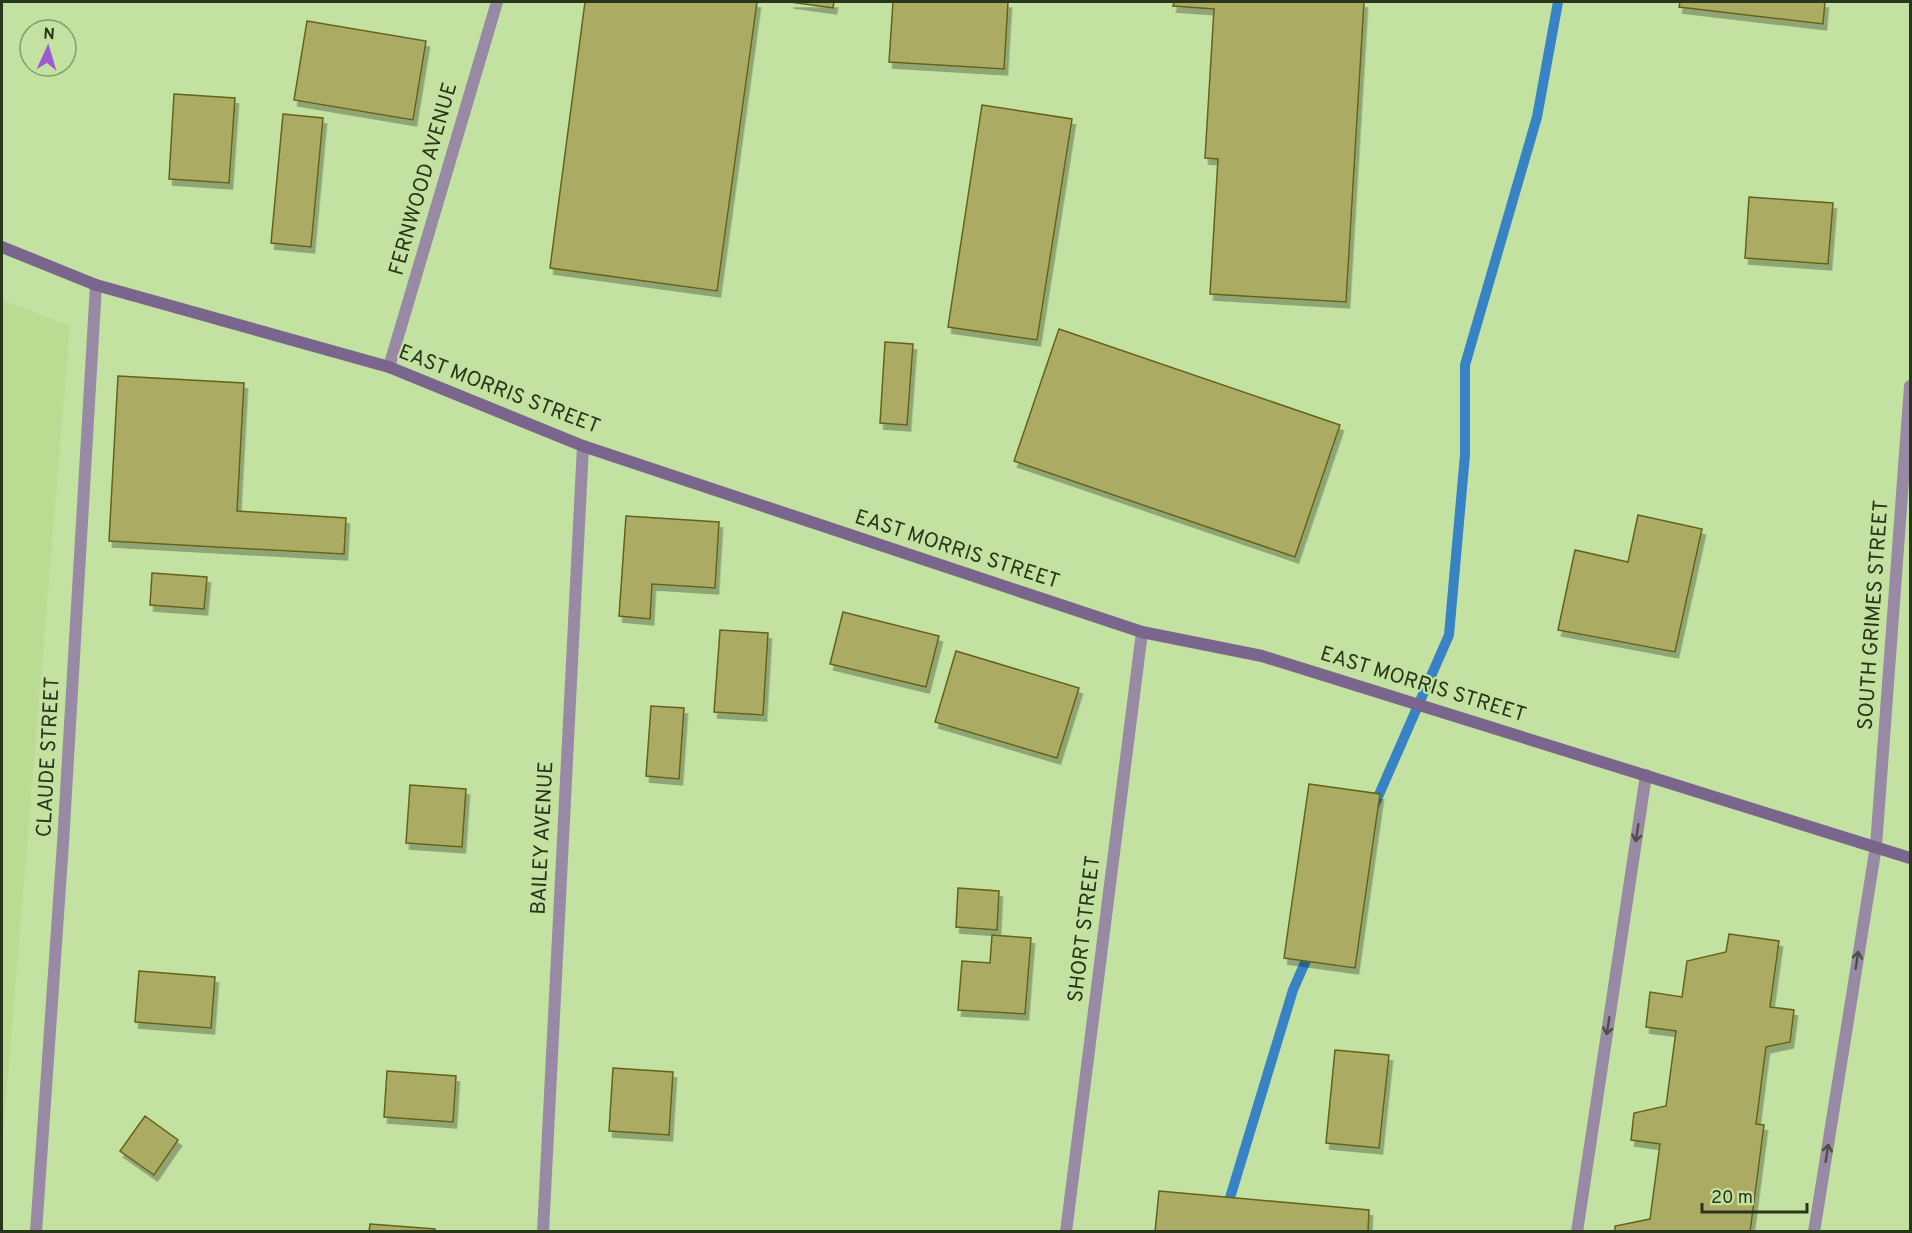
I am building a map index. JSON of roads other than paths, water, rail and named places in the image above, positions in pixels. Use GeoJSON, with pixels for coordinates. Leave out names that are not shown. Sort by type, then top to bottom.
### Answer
{"type":"FeatureCollection","features":[{"type":"Feature","properties":{"kind":"main road","name":"EAST MORRIS STREET"},"geometry":{"type":"LineString","coordinates":[[2,247],[96,285],[389,367],[583,446],[1142,632],[1262,656],[1911,858]]}},
{"type":"Feature","properties":{"kind":"street","name":"FERNWOOD AVENUE"},"geometry":{"type":"LineString","coordinates":[[389,367],[497,2]]}},
{"type":"Feature","properties":{"kind":"street","name":"CLAUDE STREET"},"geometry":{"type":"LineString","coordinates":[[36,1232],[62,854],[96,285]]}},
{"type":"Feature","properties":{"kind":"street","name":"SOUTH GRIMES STREET"},"geometry":{"type":"LineString","coordinates":[[1814,1232],[1876,846],[1911,386]]}},
{"type":"Feature","properties":{"kind":"street","name":"BAILEY AVENUE"},"geometry":{"type":"LineString","coordinates":[[543,1232],[583,446]]}},
{"type":"Feature","properties":{"kind":"street","name":"SHORT STREET"},"geometry":{"type":"LineString","coordinates":[[1066,1232],[1142,632]]}},
{"type":"Feature","properties":{"kind":"street"},"geometry":{"type":"LineString","coordinates":[[1577,1232],[1646,775]]}},
{"type":"Feature","properties":{"kind":"waterway"},"geometry":{"type":"LineString","coordinates":[[1374,806],[1449,635],[1465,455],[1465,365],[1537,117],[1558,2]]}},
{"type":"Feature","properties":{"kind":"waterway"},"geometry":{"type":"LineString","coordinates":[[1226,1211],[1293,990],[1311,949]]}}]}
